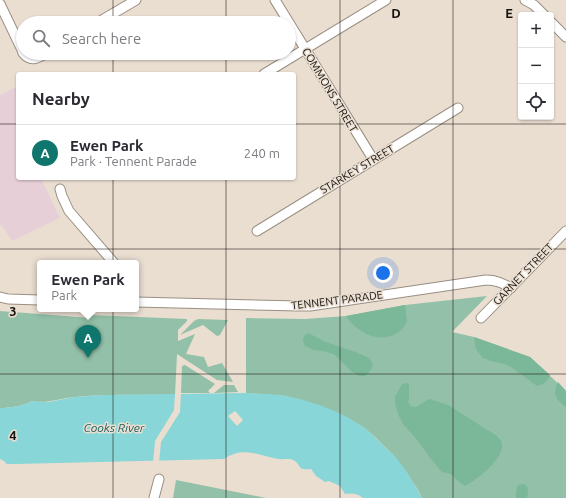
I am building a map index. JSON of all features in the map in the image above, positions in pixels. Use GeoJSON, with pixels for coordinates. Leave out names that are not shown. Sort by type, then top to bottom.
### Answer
{"type":"FeatureCollection","features":[{"type":"Feature","properties":{"kind":"street"},"geometry":{"type":"LineString","coordinates":[[109,16],[136,0]]}},
{"type":"Feature","properties":{"kind":"street","name":"COMMONS STREET"},"geometry":{"type":"LineString","coordinates":[[275,0],[285,16]]}},
{"type":"Feature","properties":{"kind":"street"},"geometry":{"type":"LineString","coordinates":[[296,54],[386,0]]}},
{"type":"Feature","properties":{"kind":"street"},"geometry":{"type":"LineString","coordinates":[[525,0],[534,5],[541,12]]}},
{"type":"Feature","properties":{"kind":"street"},"geometry":{"type":"LineString","coordinates":[[0,4],[2,14],[16,39]]}},
{"type":"Feature","properties":{"kind":"street"},"geometry":{"type":"LineString","coordinates":[[554,25],[566,37]]}},
{"type":"Feature","properties":{"kind":"street","name":"COMMONS STREET"},"geometry":{"type":"LineString","coordinates":[[296,34],[373,160]]}},
{"type":"Feature","properties":{"kind":"street"},"geometry":{"type":"LineString","coordinates":[[267,72],[287,60]]}},
{"type":"Feature","properties":{"kind":"street","name":"STARKEY STREET"},"geometry":{"type":"LineString","coordinates":[[256,231],[458,108]]}},
{"type":"Feature","properties":{"kind":"street"},"geometry":{"type":"LineString","coordinates":[[60,189],[69,211],[111,260]]}},
{"type":"Feature","properties":{"kind":"street","name":"GARNET STREET"},"geometry":{"type":"LineString","coordinates":[[481,318],[566,231]]}},
{"type":"Feature","properties":{"kind":"street","name":"TENNENT PARADE"},"geometry":{"type":"LineString","coordinates":[[139,300],[310,306],[486,280],[493,280],[511,288]]}},
{"type":"Feature","properties":{"kind":"street"},"geometry":{"type":"LineString","coordinates":[[0,297],[8,299],[37,300]]}},
{"type":"Feature","properties":{"kind":"street"},"geometry":{"type":"LineString","coordinates":[[154,498],[158,479]]}},
{"type":"Feature","properties":{"kind":"shaded area"},"geometry":{"type":"Polygon","coordinates":[[[16,87],[16,180],[42,180],[60,218],[12,241],[2,225],[0,226],[0,95],[16,87]]]}},
{"type":"Feature","properties":{"kind":"green space"},"geometry":{"type":"Polygon","coordinates":[[[487,296],[452,332],[474,337],[530,357],[566,391],[566,498],[422,498],[405,470],[393,455],[363,427],[349,419],[304,401],[286,396],[246,393],[246,318],[305,319],[346,316],[405,305],[487,296]]]}},
{"type":"Feature","properties":{"kind":"green space"},"geometry":{"type":"Polygon","coordinates":[[[405,305],[407,322],[402,329],[387,337],[371,336],[357,328],[346,316],[405,305]]]}},
{"type":"Feature","properties":{"kind":"green space"},"geometry":{"type":"Polygon","coordinates":[[[0,311],[91,318],[90,315],[187,319],[187,321],[178,330],[178,341],[195,334],[186,354],[204,357],[208,367],[222,363],[233,382],[217,380],[177,354],[175,395],[87,396],[38,402],[32,401],[8,408],[0,408],[0,311]]]}},
{"type":"Feature","properties":{"kind":"green space"},"geometry":{"type":"Polygon","coordinates":[[[198,319],[228,320],[220,335],[217,336],[203,325],[180,335],[198,319]]]}},
{"type":"Feature","properties":{"kind":"green space"},"geometry":{"type":"Polygon","coordinates":[[[308,333],[326,342],[369,358],[373,364],[371,370],[365,376],[359,376],[351,371],[334,354],[314,350],[305,346],[303,340],[304,336],[308,333]]]}},
{"type":"Feature","properties":{"kind":"green space"},"geometry":{"type":"Polygon","coordinates":[[[474,337],[530,357],[550,375],[548,379],[544,383],[537,386],[511,367],[483,358],[476,349],[474,337]]]}},
{"type":"Feature","properties":{"kind":"green space"},"geometry":{"type":"Polygon","coordinates":[[[185,365],[215,384],[208,391],[210,393],[181,393],[182,366],[185,365]]]}},
{"type":"Feature","properties":{"kind":"green space"},"geometry":{"type":"Polygon","coordinates":[[[558,382],[566,391],[566,407],[557,399],[555,393],[558,382]]]}},
{"type":"Feature","properties":{"kind":"green space"},"geometry":{"type":"Polygon","coordinates":[[[407,383],[409,385],[408,401],[410,406],[416,407],[429,399],[448,405],[501,440],[502,447],[500,454],[484,473],[465,486],[451,474],[442,472],[403,424],[398,414],[395,397],[402,384],[407,383]]]}},
{"type":"Feature","properties":{"kind":"green space"},"geometry":{"type":"Polygon","coordinates":[[[224,385],[234,385],[238,392],[214,393],[224,385]]]}},
{"type":"Feature","properties":{"kind":"green space"},"geometry":{"type":"Polygon","coordinates":[[[176,480],[266,498],[173,498],[176,480]]]}},
{"type":"Feature","properties":{"kind":"green space"},"geometry":{"type":"Polygon","coordinates":[[[524,484],[528,489],[527,498],[516,498],[518,485],[524,484]]]}},
{"type":"Feature","properties":{"kind":"water","name":"Cooks River"},"geometry":{"type":"Polygon","coordinates":[[[246,393],[295,398],[326,408],[355,422],[366,429],[393,454],[409,475],[422,498],[363,498],[359,495],[345,494],[340,486],[329,481],[325,482],[316,476],[311,469],[301,468],[293,460],[278,459],[244,452],[231,455],[224,459],[7,464],[0,459],[0,408],[8,408],[32,401],[49,402],[74,397],[105,395],[246,393]]]}},
{"type":"Feature","properties":{"kind":"pier"},"geometry":{"type":"Polygon","coordinates":[[[175,393],[181,393],[180,412],[161,442],[159,463],[153,463],[155,441],[174,410],[175,393]]]}},
{"type":"Feature","properties":{"kind":"pier"},"geometry":{"type":"Polygon","coordinates":[[[235,411],[243,420],[237,426],[228,416],[235,411]]]}},
{"type":"Feature","properties":{"kind":"place","name":"Ewen Park"},"geometry":{"type":"Point","coordinates":[88,358]}}]}
